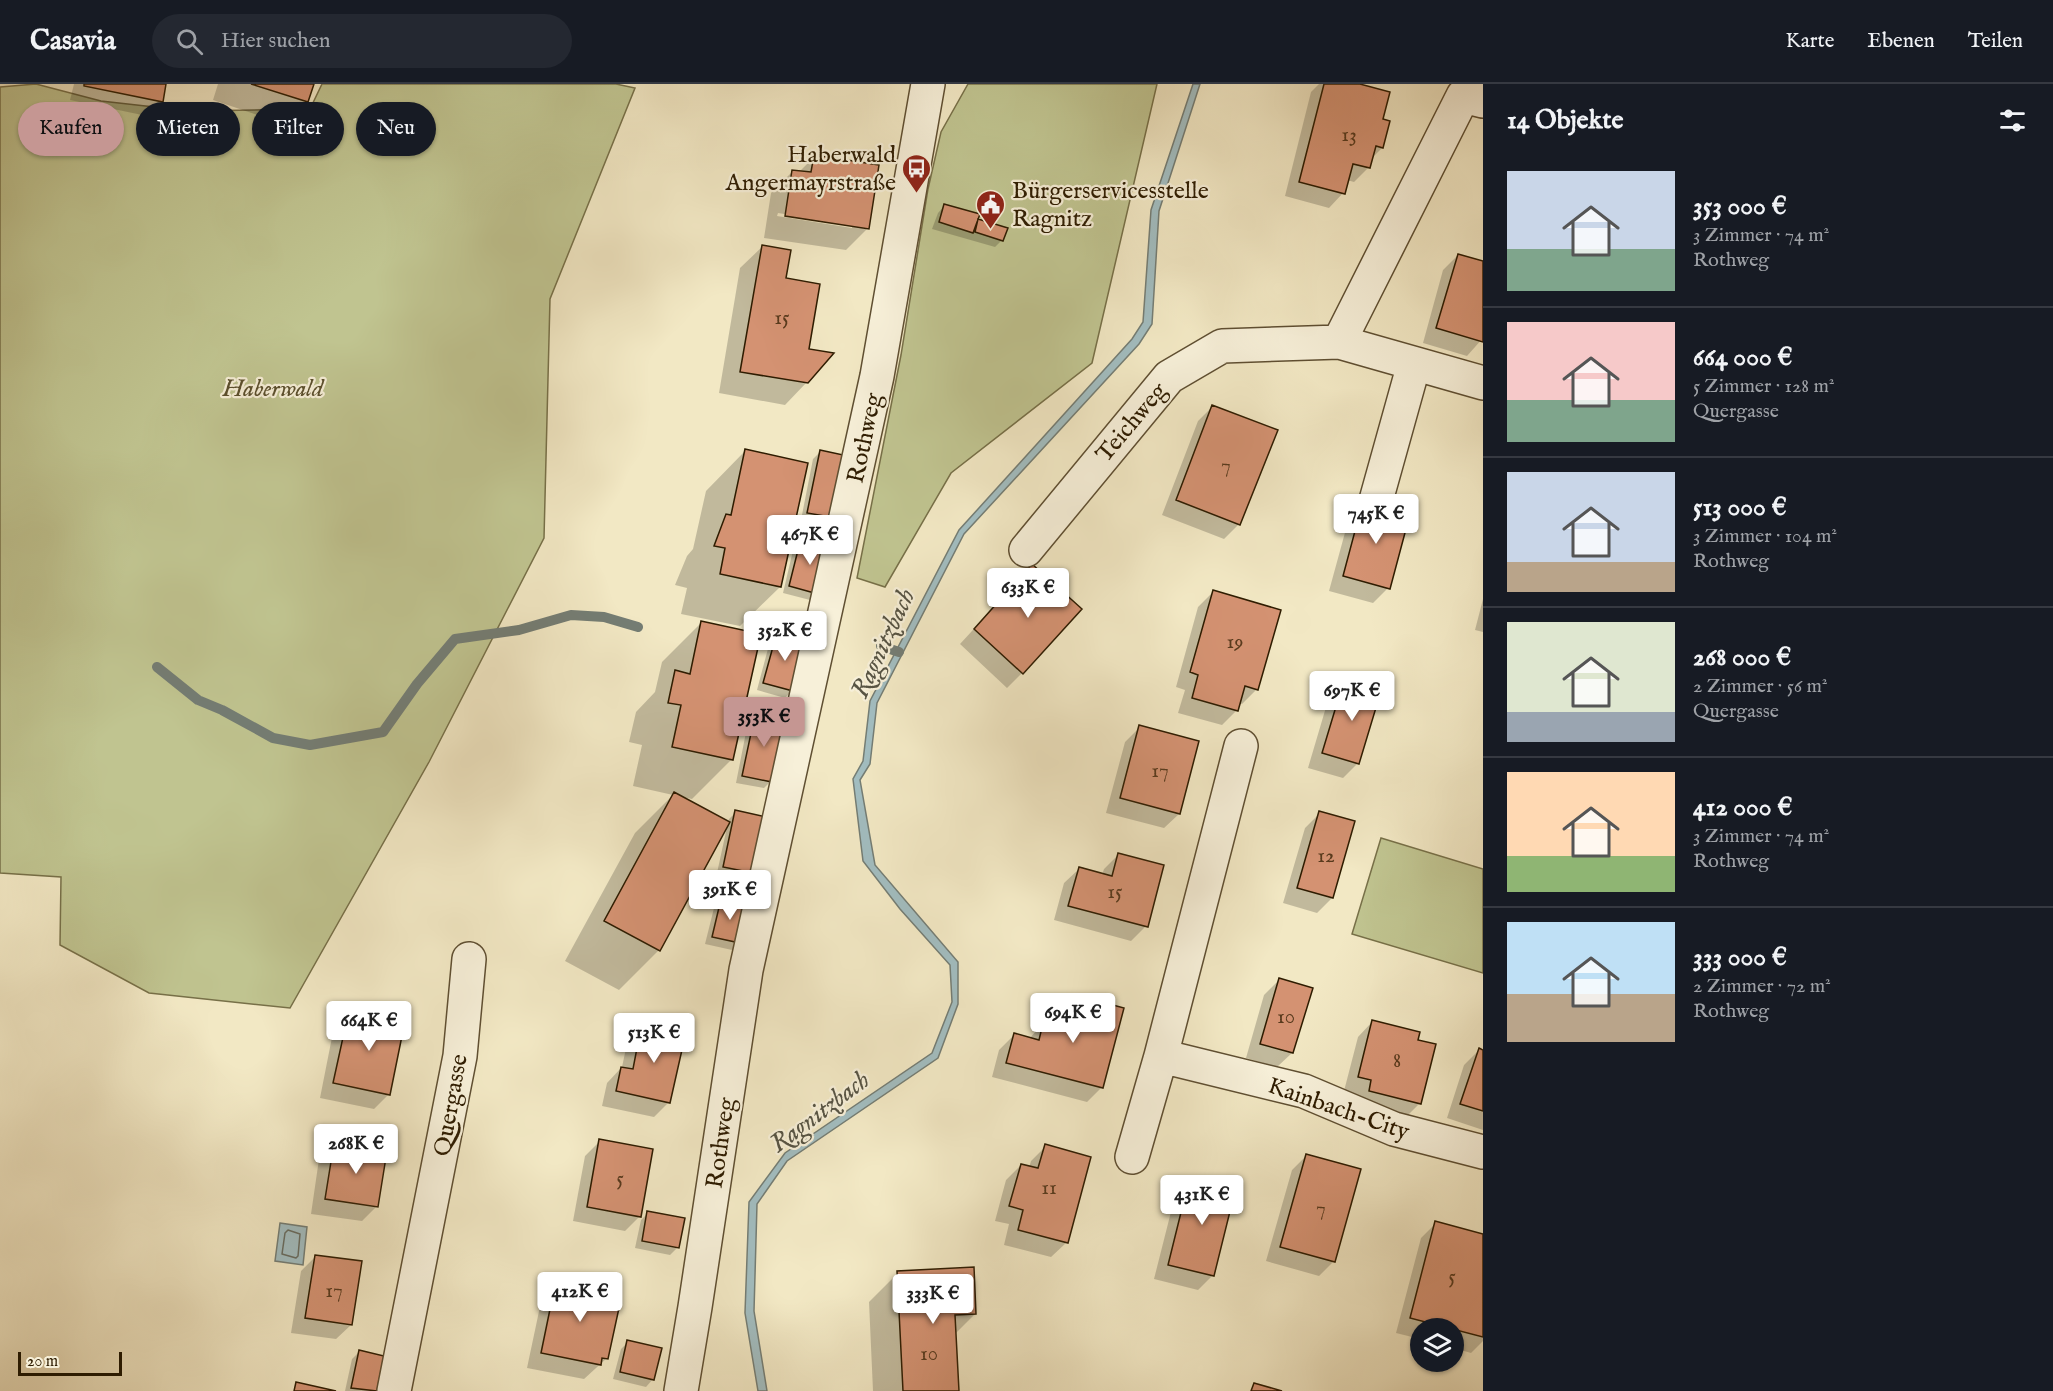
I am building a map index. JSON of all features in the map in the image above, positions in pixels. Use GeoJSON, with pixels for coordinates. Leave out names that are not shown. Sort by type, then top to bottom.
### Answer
{"type":"FeatureCollection","features":[{"type":"Feature","properties":{"kind":"street","name":"Rothweg"},"geometry":{"type":"LineString","coordinates":[[681,1391],[746,970],[877,376],[928,84]]}},
{"type":"Feature","properties":{"kind":"street"},"geometry":{"type":"LineString","coordinates":[[1339,342],[1463,96],[1483,101]]}},
{"type":"Feature","properties":{"kind":"street","name":"Teichweg"},"geometry":{"type":"LineString","coordinates":[[1026,550],[1169,377],[1222,346],[1339,342],[1483,383]]}},
{"type":"Feature","properties":{"kind":"street"},"geometry":{"type":"LineString","coordinates":[[1375,504],[1414,364]]}},
{"type":"Feature","properties":{"kind":"street"},"geometry":{"type":"LineString","coordinates":[[1132,1157],[1161,1056],[1241,746]]}},
{"type":"Feature","properties":{"kind":"street","name":"Quergasse"},"geometry":{"type":"LineString","coordinates":[[394,1391],[460,1056],[469,959]]}},
{"type":"Feature","properties":{"kind":"street","name":"Kainbach-City"},"geometry":{"type":"LineString","coordinates":[[1161,1056],[1305,1092],[1394,1129],[1483,1152]]}},
{"type":"Feature","properties":{"kind":"green space","name":"Haberwald"},"geometry":{"type":"Polygon","coordinates":[[[36,84],[110,102],[18,102],[18,156],[124,156],[124,104],[136,105],[136,156],[240,156],[240,110],[252,110],[252,156],[344,156],[344,102],[313,102],[322,84],[616,84],[635,88],[550,299],[544,538],[429,762],[290,1008],[149,993],[60,945],[61,877],[0,873],[0,87],[36,84]]]}},
{"type":"Feature","properties":{"kind":"green space"},"geometry":{"type":"Polygon","coordinates":[[[968,84],[1157,84],[1092,363],[951,473],[885,587],[857,578],[901,355],[928,189],[941,132],[968,84]]]}},
{"type":"Feature","properties":{"kind":"green space"},"geometry":{"type":"Polygon","coordinates":[[[1381,838],[1483,869],[1483,973],[1352,934],[1381,838]]]}},
{"type":"Feature","properties":{"kind":"water","name":"Ragnitzbach"},"geometry":{"type":"Polygon","coordinates":[[[1193,84],[1200,84],[1159,211],[1152,324],[1139,344],[964,534],[877,703],[870,764],[860,780],[875,865],[958,962],[958,1004],[938,1058],[787,1161],[757,1204],[754,1311],[767,1391],[758,1391],[745,1313],[749,1202],[785,1153],[932,1053],[952,1002],[950,965],[900,909],[863,861],[853,779],[863,761],[870,701],[959,530],[1132,339],[1143,322],[1151,210],[1193,84]]]}},
{"type":"Feature","properties":{"kind":"water"},"geometry":{"type":"Polygon","coordinates":[[[280,1223],[307,1227],[303,1265],[275,1261],[280,1223]]]}},
{"type":"Feature","properties":{"kind":"building"},"geometry":{"type":"Polygon","coordinates":[[[84,84],[166,84],[163,102],[84,86],[84,84]]]}},
{"type":"Feature","properties":{"kind":"building"},"geometry":{"type":"Polygon","coordinates":[[[251,84],[314,84],[308,102],[251,84]]]}},
{"type":"Feature","properties":{"kind":"building"},"geometry":{"type":"Polygon","coordinates":[[[1324,84],[1360,84],[1390,92],[1383,119],[1390,121],[1383,148],[1376,146],[1370,168],[1353,164],[1345,194],[1299,182],[1324,84]]]}},
{"type":"Feature","properties":{"kind":"building"},"geometry":{"type":"Polygon","coordinates":[[[814,155],[879,165],[869,229],[785,216],[792,170],[811,172],[814,155]]]}},
{"type":"Feature","properties":{"kind":"building"},"geometry":{"type":"Polygon","coordinates":[[[944,204],[980,214],[973,233],[939,222],[944,204]]]}},
{"type":"Feature","properties":{"kind":"building","name":"Bürgerservicesstelle Ragnitz"},"geometry":{"type":"Polygon","coordinates":[[[978,219],[1008,228],[1003,241],[975,232],[978,219]]]}},
{"type":"Feature","properties":{"kind":"building"},"geometry":{"type":"Polygon","coordinates":[[[762,245],[791,250],[786,278],[820,284],[809,349],[834,353],[808,383],[740,372],[762,245]]]}},
{"type":"Feature","properties":{"kind":"building"},"geometry":{"type":"Polygon","coordinates":[[[1458,254],[1483,261],[1483,342],[1436,328],[1458,254]]]}},
{"type":"Feature","properties":{"kind":"building"},"geometry":{"type":"Polygon","coordinates":[[[1212,405],[1278,430],[1240,525],[1176,500],[1212,405]]]}},
{"type":"Feature","properties":{"kind":"building"},"geometry":{"type":"Polygon","coordinates":[[[745,449],[808,463],[781,587],[720,574],[725,548],[714,546],[726,514],[731,515],[745,449]]]}},
{"type":"Feature","properties":{"kind":"building"},"geometry":{"type":"Polygon","coordinates":[[[820,450],[848,456],[836,518],[807,513],[820,450]]]}},
{"type":"Feature","properties":{"kind":"building"},"geometry":{"type":"Polygon","coordinates":[[[1363,501],[1410,514],[1390,589],[1343,576],[1363,501]]]}},
{"type":"Feature","properties":{"kind":"building"},"geometry":{"type":"Polygon","coordinates":[[[801,538],[830,545],[818,594],[789,586],[801,538]]]}},
{"type":"Feature","properties":{"kind":"building"},"geometry":{"type":"Polygon","coordinates":[[[1032,564],[1082,609],[1023,674],[974,629],[1032,564]]]}},
{"type":"Feature","properties":{"kind":"building"},"geometry":{"type":"Polygon","coordinates":[[[1213,590],[1281,610],[1258,690],[1245,686],[1238,711],[1192,698],[1198,675],[1190,672],[1213,590]]]}},
{"type":"Feature","properties":{"kind":"building"},"geometry":{"type":"Polygon","coordinates":[[[701,621],[761,634],[733,760],[672,747],[681,705],[668,703],[675,670],[690,674],[701,621]]]}},
{"type":"Feature","properties":{"kind":"building"},"geometry":{"type":"Polygon","coordinates":[[[777,632],[807,640],[793,691],[763,683],[777,632]]]}},
{"type":"Feature","properties":{"kind":"building"},"geometry":{"type":"Polygon","coordinates":[[[1344,680],[1381,691],[1359,764],[1322,753],[1344,680]]]}},
{"type":"Feature","properties":{"kind":"building"},"geometry":{"type":"Polygon","coordinates":[[[755,714],[785,719],[772,782],[742,776],[755,714]]]}},
{"type":"Feature","properties":{"kind":"building"},"geometry":{"type":"Polygon","coordinates":[[[1139,725],[1199,741],[1180,814],[1120,798],[1139,725]]]}},
{"type":"Feature","properties":{"kind":"building"},"geometry":{"type":"Polygon","coordinates":[[[674,792],[730,822],[660,951],[604,921],[674,792]]]}},
{"type":"Feature","properties":{"kind":"building"},"geometry":{"type":"Polygon","coordinates":[[[735,810],[766,817],[753,873],[723,867],[735,810]]]}},
{"type":"Feature","properties":{"kind":"building"},"geometry":{"type":"Polygon","coordinates":[[[1319,811],[1355,821],[1333,898],[1297,888],[1319,811]]]}},
{"type":"Feature","properties":{"kind":"building"},"geometry":{"type":"Polygon","coordinates":[[[1118,853],[1164,865],[1148,927],[1068,906],[1079,867],[1112,876],[1118,853]]]}},
{"type":"Feature","properties":{"kind":"building"},"geometry":{"type":"Polygon","coordinates":[[[721,899],[749,906],[740,943],[712,937],[721,899]]]}},
{"type":"Feature","properties":{"kind":"building"},"geometry":{"type":"Polygon","coordinates":[[[1279,978],[1313,988],[1293,1053],[1260,1044],[1279,978]]]}},
{"type":"Feature","properties":{"kind":"building"},"geometry":{"type":"Polygon","coordinates":[[[1076,995],[1124,1008],[1103,1088],[1006,1063],[1014,1033],[1039,1040],[1044,1019],[1068,1026],[1076,995]]]}},
{"type":"Feature","properties":{"kind":"building"},"geometry":{"type":"Polygon","coordinates":[[[349,1010],[405,1021],[390,1095],[333,1083],[349,1010]]]}},
{"type":"Feature","properties":{"kind":"building"},"geometry":{"type":"Polygon","coordinates":[[[1372,1020],[1420,1032],[1418,1040],[1436,1044],[1421,1104],[1369,1091],[1371,1080],[1358,1077],[1372,1020]]]}},
{"type":"Feature","properties":{"kind":"building"},"geometry":{"type":"Polygon","coordinates":[[[642,1022],[686,1032],[670,1103],[616,1091],[621,1067],[633,1069],[642,1022]]]}},
{"type":"Feature","properties":{"kind":"building"},"geometry":{"type":"Polygon","coordinates":[[[1479,1048],[1483,1050],[1483,1111],[1460,1104],[1479,1048]]]}},
{"type":"Feature","properties":{"kind":"building"},"geometry":{"type":"Polygon","coordinates":[[[599,1139],[653,1149],[641,1217],[587,1207],[599,1139]]]}},
{"type":"Feature","properties":{"kind":"building"},"geometry":{"type":"Polygon","coordinates":[[[334,1143],[387,1151],[378,1207],[325,1199],[334,1143]]]}},
{"type":"Feature","properties":{"kind":"building"},"geometry":{"type":"Polygon","coordinates":[[[1045,1144],[1091,1157],[1068,1243],[1018,1230],[1023,1210],[1009,1206],[1021,1164],[1038,1168],[1045,1144]]]}},
{"type":"Feature","properties":{"kind":"building"},"geometry":{"type":"Polygon","coordinates":[[[1306,1154],[1361,1169],[1335,1262],[1280,1247],[1306,1154]]]}},
{"type":"Feature","properties":{"kind":"building"},"geometry":{"type":"Polygon","coordinates":[[[1190,1176],[1236,1187],[1214,1276],[1168,1265],[1190,1176]]]}},
{"type":"Feature","properties":{"kind":"building"},"geometry":{"type":"Polygon","coordinates":[[[647,1211],[685,1218],[679,1248],[642,1241],[647,1211]]]}},
{"type":"Feature","properties":{"kind":"building"},"geometry":{"type":"Polygon","coordinates":[[[1435,1221],[1483,1234],[1483,1337],[1464,1332],[1464,1318],[1410,1318],[1435,1221]]]}},
{"type":"Feature","properties":{"kind":"building"},"geometry":{"type":"Polygon","coordinates":[[[315,1255],[362,1261],[352,1325],[305,1318],[315,1255]]]}},
{"type":"Feature","properties":{"kind":"building"},"geometry":{"type":"Polygon","coordinates":[[[974,1267],[976,1314],[955,1315],[959,1391],[903,1391],[897,1271],[974,1267]]]}},
{"type":"Feature","properties":{"kind":"building"},"geometry":{"type":"Polygon","coordinates":[[[556,1280],[615,1293],[612,1306],[619,1308],[608,1359],[602,1358],[601,1365],[541,1353],[556,1280]]]}},
{"type":"Feature","properties":{"kind":"building"},"geometry":{"type":"Polygon","coordinates":[[[627,1340],[662,1348],[654,1380],[620,1372],[627,1340]]]}},
{"type":"Feature","properties":{"kind":"building"},"geometry":{"type":"Polygon","coordinates":[[[359,1350],[384,1356],[377,1391],[351,1388],[359,1350]]]}},
{"type":"Feature","properties":{"kind":"building"},"geometry":{"type":"Polygon","coordinates":[[[296,1382],[336,1391],[294,1391],[296,1382]]]}},
{"type":"Feature","properties":{"kind":"building"},"geometry":{"type":"Polygon","coordinates":[[[1254,1383],[1282,1391],[1251,1391],[1254,1383]]]}},
{"type":"Feature","properties":{"kind":"waterway"},"geometry":{"type":"LineString","coordinates":[[157,667],[198,700],[222,710],[273,738],[310,745],[383,732],[417,684],[455,639],[519,630],[571,615],[604,617],[638,627]]}},
{"type":"Feature","properties":{"kind":"waterway"},"geometry":{"type":"LineString","coordinates":[[881,646],[899,652]]}},
{"type":"Feature","properties":{"kind":"place","name":"Haberwald Angermayrstraße"},"geometry":{"type":"Point","coordinates":[917,194]}},
{"type":"Feature","properties":{"kind":"place","name":"Bürgerservicesstelle Ragnitz"},"geometry":{"type":"Point","coordinates":[991,230]}}]}
